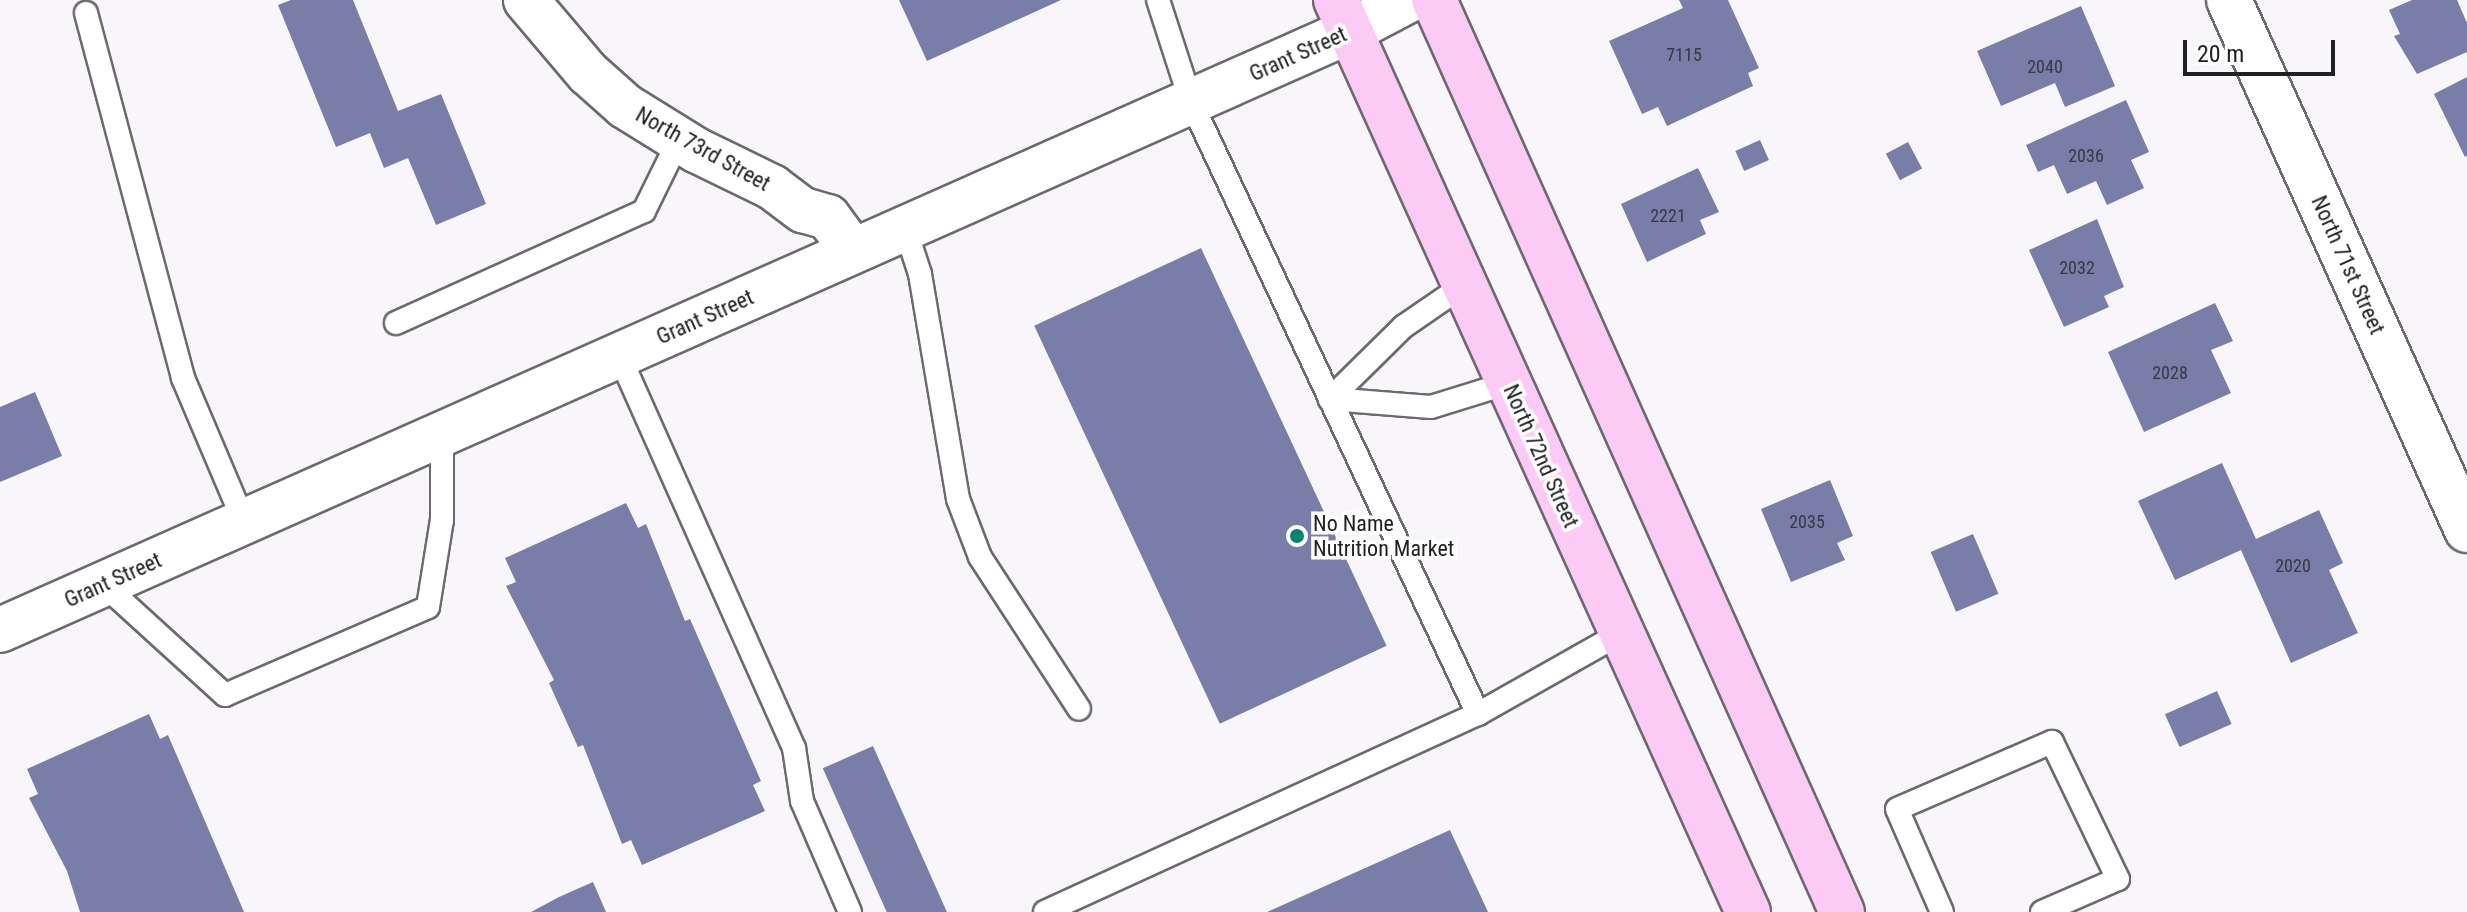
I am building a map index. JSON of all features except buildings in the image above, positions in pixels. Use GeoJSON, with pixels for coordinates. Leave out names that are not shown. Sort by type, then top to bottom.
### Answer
{"type":"FeatureCollection","features":[{"type":"Feature","properties":{"kind":"main road"},"geometry":{"type":"LineString","coordinates":[[1434,0],[1842,912]]}},
{"type":"Feature","properties":{"kind":"main road","name":"North 72nd Street"},"geometry":{"type":"LineString","coordinates":[[1343,16],[1748,912]]}},
{"type":"Feature","properties":{"kind":"street","name":"North 73rd Street"},"geometry":{"type":"LineString","coordinates":[[526,0],[588,73],[625,106],[679,140],[772,187],[803,210],[828,217],[853,251]]}},
{"type":"Feature","properties":{"kind":"street","name":"Grant Street"},"geometry":{"type":"LineString","coordinates":[[0,630],[1191,102],[1343,16],[1409,0]]}},
{"type":"Feature","properties":{"kind":"street","name":"North 71st Street"},"geometry":{"type":"LineString","coordinates":[[2229,0],[2467,530]]}},
{"type":"Feature","properties":{"kind":"lane"},"geometry":{"type":"LineString","coordinates":[[1158,0],[1191,102],[1478,714]]}},
{"type":"Feature","properties":{"kind":"lane"},"geometry":{"type":"LineString","coordinates":[[86,13],[183,378],[244,522]]}},
{"type":"Feature","properties":{"kind":"lane"},"geometry":{"type":"LineString","coordinates":[[396,323],[644,211],[679,140]]}},
{"type":"Feature","properties":{"kind":"lane"},"geometry":{"type":"LineString","coordinates":[[905,228],[920,274],[958,499],[980,557],[1079,709]]}},
{"type":"Feature","properties":{"kind":"lane"},"geometry":{"type":"LineString","coordinates":[[1330,399],[1403,327],[1464,285]]}},
{"type":"Feature","properties":{"kind":"lane"},"geometry":{"type":"LineString","coordinates":[[619,355],[794,748],[802,801],[850,912]]}},
{"type":"Feature","properties":{"kind":"lane"},"geometry":{"type":"LineString","coordinates":[[1330,399],[1431,407],[1508,383]]}},
{"type":"Feature","properties":{"kind":"lane"},"geometry":{"type":"LineString","coordinates":[[103,584],[225,695],[428,607],[442,520],[442,434]]}},
{"type":"Feature","properties":{"kind":"lane"},"geometry":{"type":"LineString","coordinates":[[1045,912],[1478,714],[1621,633]]}},
{"type":"Feature","properties":{"kind":"lane"},"geometry":{"type":"LineString","coordinates":[[1942,912],[1897,809],[2052,742],[2118,879],[2042,912]]}},
{"type":"Feature","properties":{"kind":"place","name":"No Name Nutrition Market"},"geometry":{"type":"Point","coordinates":[1297,536]}}]}
